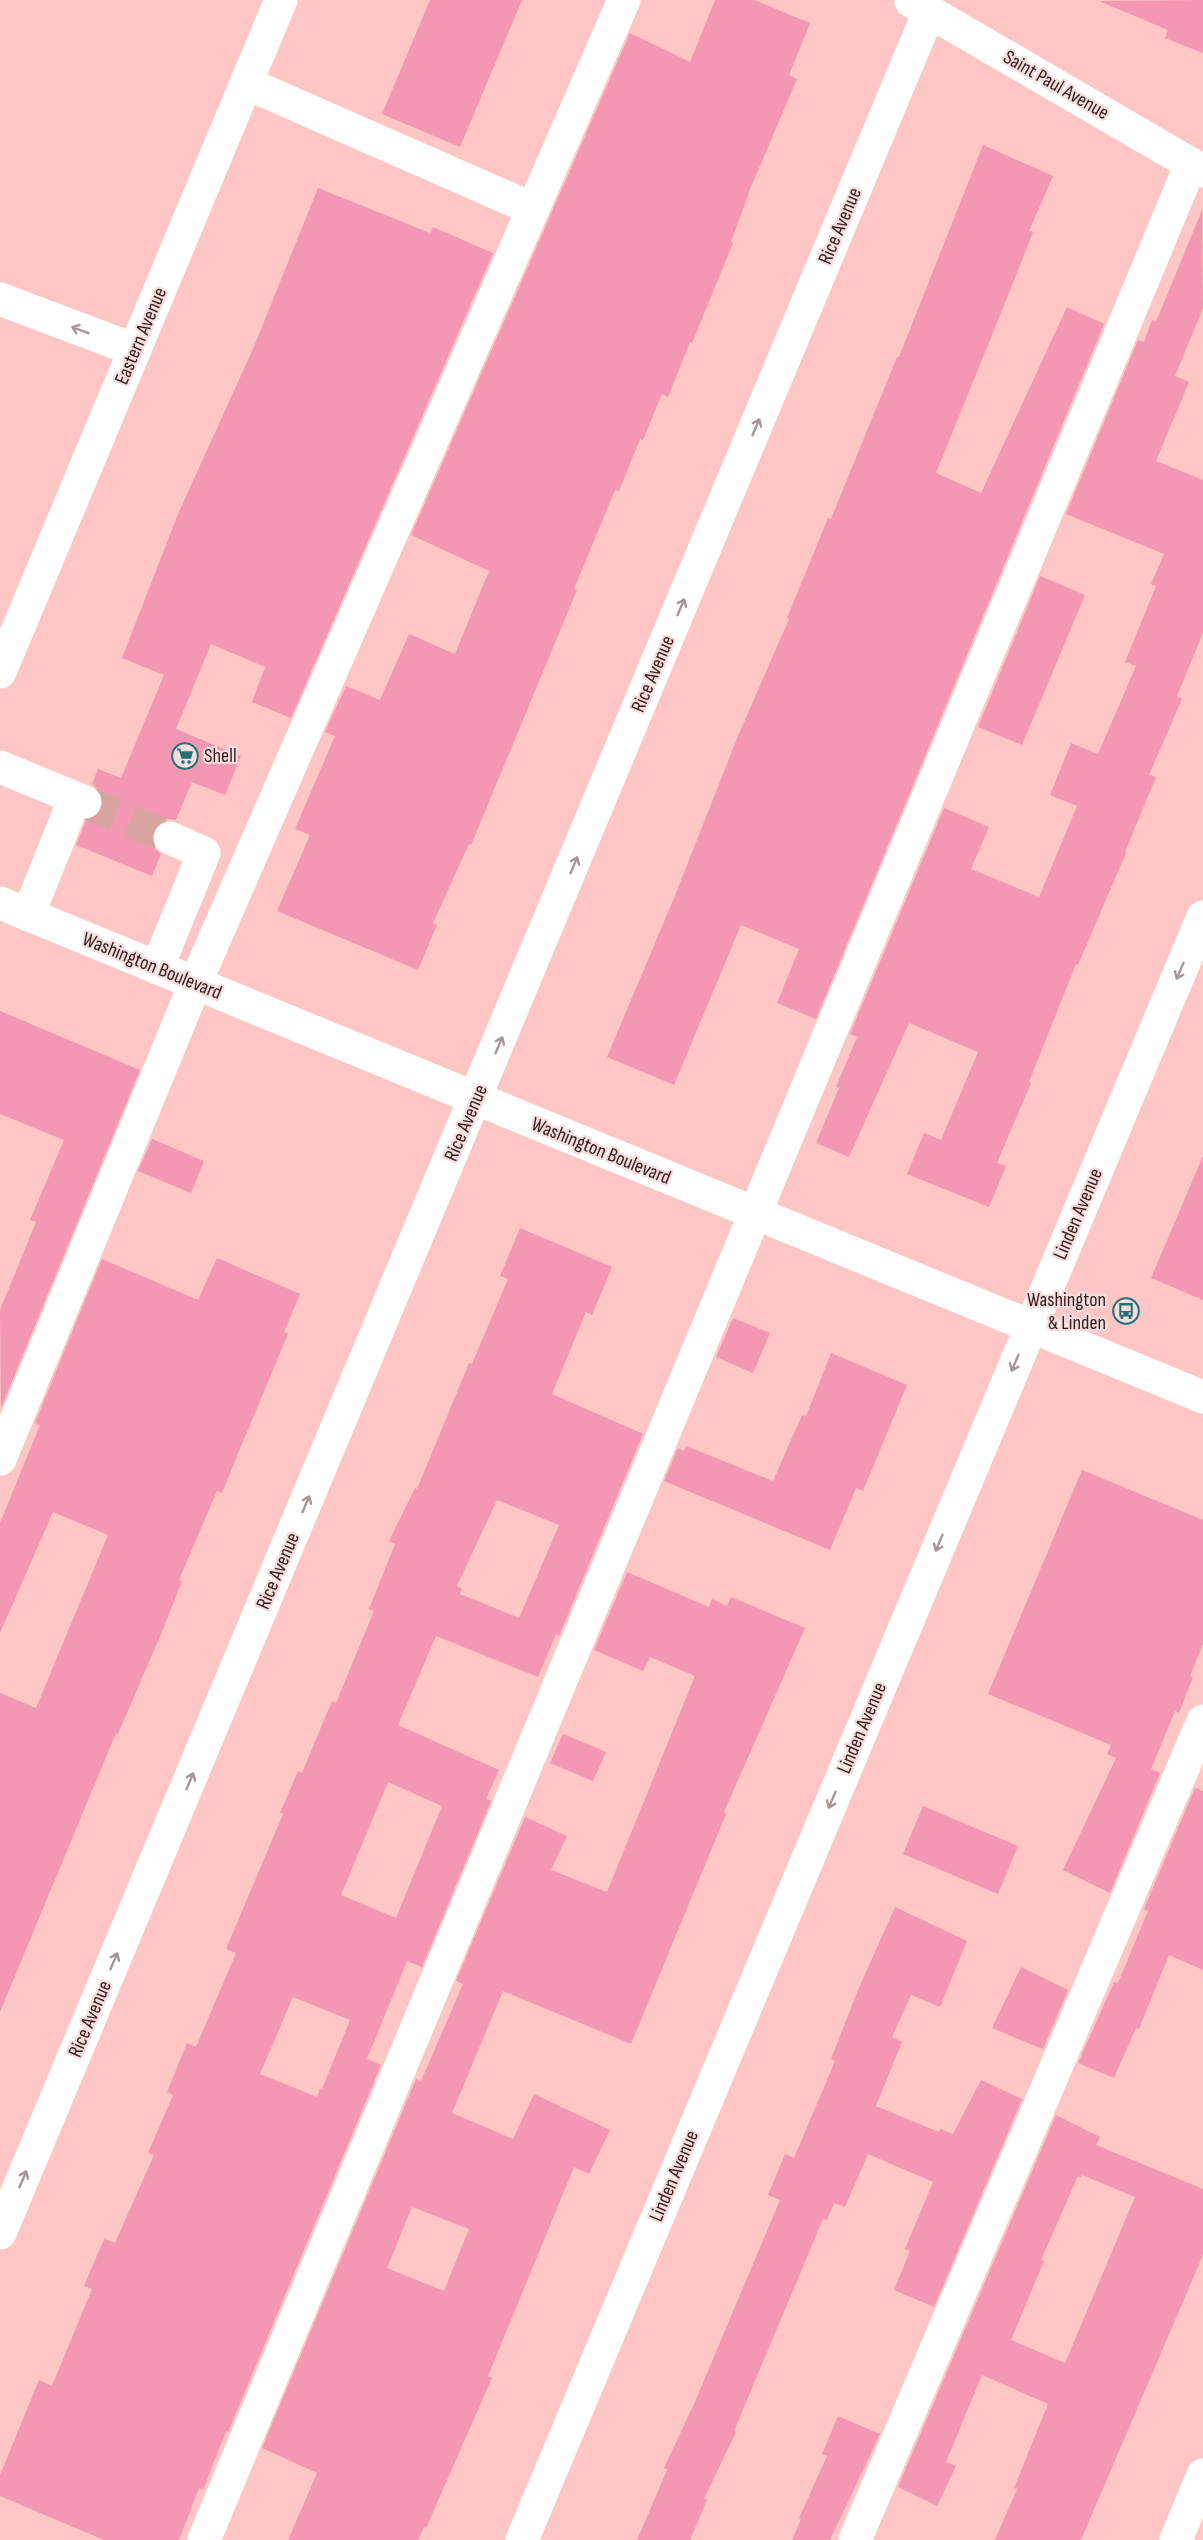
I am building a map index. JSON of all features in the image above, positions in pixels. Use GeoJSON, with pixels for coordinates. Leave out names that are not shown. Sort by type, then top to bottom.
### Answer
{"type":"FeatureCollection","features":[{"type":"Feature","properties":{"kind":"street","name":"Eastern Avenue"},"geometry":{"type":"LineString","coordinates":[[0,672],[281,0]]}},
{"type":"Feature","properties":{"kind":"street"},"geometry":{"type":"LineString","coordinates":[[0,1459],[195,984],[624,0]]}},
{"type":"Feature","properties":{"kind":"street","name":"Saint Paul Avenue"},"geometry":{"type":"LineString","coordinates":[[919,6],[1197,167]]}},
{"type":"Feature","properties":{"kind":"street","name":"Rice Avenue"},"geometry":{"type":"LineString","coordinates":[[0,2233],[476,1099],[919,6]]}},
{"type":"Feature","properties":{"kind":"street"},"geometry":{"type":"LineString","coordinates":[[246,83],[533,209]]}},
{"type":"Feature","properties":{"kind":"street"},"geometry":{"type":"LineString","coordinates":[[204,2540],[756,1214],[1197,167]]}},
{"type":"Feature","properties":{"kind":"street"},"geometry":{"type":"LineString","coordinates":[[0,299],[135,350]]}},
{"type":"Feature","properties":{"kind":"street"},"geometry":{"type":"LineString","coordinates":[[0,766],[80,800],[14,909]]}},
{"type":"Feature","properties":{"kind":"street"},"geometry":{"type":"LineString","coordinates":[[157,968],[204,853],[170,838]]}},
{"type":"Feature","properties":{"kind":"street","name":"Washington Boulevard"},"geometry":{"type":"LineString","coordinates":[[14,909],[1203,1397]]}},
{"type":"Feature","properties":{"kind":"street","name":"Linden Avenue"},"geometry":{"type":"LineString","coordinates":[[522,2540],[1203,917]]}},
{"type":"Feature","properties":{"kind":"street"},"geometry":{"type":"LineString","coordinates":[[855,2540],[1203,1721]]}},
{"type":"Feature","properties":{"kind":"street"},"geometry":{"type":"LineString","coordinates":[[1176,2540],[1203,2477]]}},
{"type":"Feature","properties":{"kind":"building"},"geometry":{"type":"Polygon","coordinates":[[[430,0],[522,0],[460,147],[382,114],[430,0]]]}},
{"type":"Feature","properties":{"kind":"building"},"geometry":{"type":"Polygon","coordinates":[[[715,0],[754,0],[810,23],[789,75],[797,79],[751,187],[731,242],[733,243],[692,343],[690,342],[668,397],[662,394],[643,440],[640,439],[619,491],[615,490],[574,589],[577,590],[471,845],[469,844],[433,923],[437,925],[418,970],[277,911],[310,835],[295,829],[335,736],[325,732],[346,686],[380,700],[409,634],[455,654],[489,571],[411,535],[630,33],[690,62],[715,0]]]}},
{"type":"Feature","properties":{"kind":"building"},"geometry":{"type":"Polygon","coordinates":[[[1203,0],[1203,53],[1165,38],[1168,30],[1099,1],[1203,0]]]}},
{"type":"Feature","properties":{"kind":"building"},"geometry":{"type":"Polygon","coordinates":[[[983,145],[1053,176],[1029,231],[1033,232],[936,473],[981,493],[1067,307],[1104,324],[816,1019],[777,1003],[799,949],[741,925],[674,1085],[607,1057],[674,898],[738,736],[789,619],[787,618],[828,518],[831,519],[897,357],[899,357],[983,145]]]}},
{"type":"Feature","properties":{"kind":"building"},"geometry":{"type":"Polygon","coordinates":[[[318,188],[430,233],[433,227],[493,253],[291,718],[252,702],[265,667],[211,644],[176,729],[241,756],[225,795],[192,782],[176,820],[167,819],[153,830],[152,841],[155,849],[161,854],[152,876],[76,845],[86,820],[96,817],[102,809],[104,800],[100,791],[92,784],[98,769],[121,778],[164,675],[122,658],[178,514],[253,349],[318,188]]]}},
{"type":"Feature","properties":{"kind":"building"},"geometry":{"type":"Polygon","coordinates":[[[1202,210],[1203,308],[1175,376],[1189,382],[1156,461],[1203,480],[1203,633],[1177,696],[1182,699],[1149,775],[1156,777],[1126,853],[1078,965],[1076,964],[1029,1082],[1031,1083],[997,1163],[1006,1166],[989,1207],[907,1174],[924,1133],[941,1140],[978,1052],[909,1023],[849,1157],[816,1143],[857,1037],[850,1034],[944,808],[989,827],[971,869],[1039,897],[1077,806],[1050,795],[1071,743],[1098,754],[1136,666],[1125,662],[1156,586],[1151,584],[1164,554],[1066,514],[1138,340],[1144,342],[1152,320],[1156,322],[1202,210]]]}},
{"type":"Feature","properties":{"kind":"building"},"geometry":{"type":"Polygon","coordinates":[[[1040,576],[1085,595],[1022,745],[978,727],[1040,576]]]}},
{"type":"Feature","properties":{"kind":"building"},"geometry":{"type":"Polygon","coordinates":[[[0,1011],[140,1070],[1,1408],[0,1310],[36,1222],[30,1220],[64,1140],[0,1114],[0,1011]]]}},
{"type":"Feature","properties":{"kind":"building"},"geometry":{"type":"Polygon","coordinates":[[[152,1139],[204,1161],[191,1193],[138,1171],[152,1139]]]}},
{"type":"Feature","properties":{"kind":"building"},"geometry":{"type":"Polygon","coordinates":[[[1203,1156],[1203,1300],[1151,1278],[1203,1156]]]}},
{"type":"Feature","properties":{"kind":"building"},"geometry":{"type":"Polygon","coordinates":[[[520,1228],[612,1267],[592,1315],[586,1312],[552,1394],[643,1434],[559,1636],[556,1634],[538,1677],[436,1636],[398,1725],[499,1770],[486,1799],[491,1801],[422,1967],[407,1961],[367,2059],[381,2065],[228,2432],[226,2431],[203,2490],[199,2488],[179,2540],[104,2540],[0,2496],[0,2475],[39,2380],[52,2386],[92,2289],[84,2286],[104,2239],[115,2243],[154,2155],[148,2153],[173,2095],[167,2092],[187,2043],[196,2047],[236,1953],[226,1949],[283,1814],[280,1813],[298,1771],[302,1773],[332,1701],[336,1703],[374,1611],[369,1609],[395,1544],[389,1541],[415,1488],[417,1489],[469,1363],[472,1364],[508,1279],[500,1276],[520,1228]],[[497,1500],[457,1586],[462,1589],[460,1594],[519,1618],[559,1525],[497,1500]],[[388,1782],[341,1895],[396,1918],[442,1806],[388,1782]],[[293,1997],[260,2074],[317,2097],[350,2020],[293,1997]]]}},
{"type":"Feature","properties":{"kind":"building"},"geometry":{"type":"Polygon","coordinates":[[[217,1258],[300,1294],[284,1332],[288,1334],[222,1493],[217,1491],[179,1580],[182,1581],[164,1627],[118,1734],[116,1733],[0,2012],[0,1693],[36,1708],[108,1535],[53,1512],[0,1633],[0,1523],[40,1425],[35,1423],[102,1259],[198,1300],[217,1258]]]}},
{"type":"Feature","properties":{"kind":"building"},"geometry":{"type":"Polygon","coordinates":[[[733,1318],[770,1333],[753,1373],[716,1357],[733,1318]]]}},
{"type":"Feature","properties":{"kind":"building"},"geometry":{"type":"Polygon","coordinates":[[[831,1353],[907,1385],[863,1491],[856,1488],[830,1550],[664,1481],[678,1448],[684,1451],[686,1446],[773,1481],[802,1415],[806,1416],[831,1353]]]}},
{"type":"Feature","properties":{"kind":"building"},"geometry":{"type":"Polygon","coordinates":[[[1082,1470],[1203,1520],[1203,1644],[1179,1713],[1175,1711],[1151,1769],[1160,1773],[1110,1893],[1063,1870],[1116,1758],[1107,1754],[1111,1745],[988,1694],[1082,1470]]]}},
{"type":"Feature","properties":{"kind":"building"},"geometry":{"type":"Polygon","coordinates":[[[627,1572],[709,1607],[712,1599],[727,1606],[731,1597],[805,1628],[724,1812],[726,1814],[631,2044],[503,1991],[452,2113],[513,2139],[534,2094],[610,2130],[589,2174],[574,2167],[488,2376],[492,2378],[426,2528],[424,2527],[418,2540],[288,2540],[317,2473],[262,2448],[416,2079],[421,2081],[463,1984],[456,1981],[525,1817],[567,1836],[551,1870],[607,1892],[695,1676],[650,1657],[643,1671],[594,1650],[627,1572]],[[412,2207],[387,2268],[444,2291],[469,2229],[412,2207]]]}},
{"type":"Feature","properties":{"kind":"building"},"geometry":{"type":"Polygon","coordinates":[[[563,1734],[606,1752],[593,1781],[550,1763],[563,1734]]]}},
{"type":"Feature","properties":{"kind":"building"},"geometry":{"type":"Polygon","coordinates":[[[1195,1788],[1203,1791],[1203,1970],[1169,1955],[1139,2029],[1136,2028],[1114,2078],[1078,2063],[1114,1982],[1118,1983],[1148,1911],[1144,1909],[1195,1788]]]}},
{"type":"Feature","properties":{"kind":"building"},"geometry":{"type":"Polygon","coordinates":[[[923,1806],[1018,1846],[998,1894],[903,1854],[923,1806]]]}},
{"type":"Feature","properties":{"kind":"building"},"geometry":{"type":"Polygon","coordinates":[[[895,1907],[967,1941],[940,2007],[911,1995],[892,2037],[902,2042],[876,2106],[939,2132],[940,2129],[953,2134],[981,2080],[1022,2099],[934,2307],[894,2290],[910,2251],[905,2249],[933,2182],[868,2154],[845,2207],[834,2203],[827,2220],[823,2219],[734,2431],[736,2432],[704,2499],[707,2500],[690,2540],[637,2540],[667,2470],[664,2468],[694,2404],[780,2200],[768,2195],[785,2154],[794,2158],[835,2061],[831,2059],[858,1990],[895,1907]]]}},
{"type":"Feature","properties":{"kind":"building"},"geometry":{"type":"Polygon","coordinates":[[[1021,1967],[1068,1990],[1043,2049],[992,2028],[1021,1967]]]}},
{"type":"Feature","properties":{"kind":"building"},"geometry":{"type":"Polygon","coordinates":[[[1056,2115],[1100,2137],[1096,2145],[1203,2189],[1203,2255],[1081,2540],[995,2540],[1017,2489],[1014,2488],[1048,2404],[982,2375],[946,2462],[956,2466],[937,2506],[898,2487],[1056,2115]],[[1082,2175],[1081,2178],[1078,2176],[1041,2260],[1044,2261],[1011,2340],[1065,2363],[1135,2197],[1082,2175]]]}},
{"type":"Feature","properties":{"kind":"building"},"geometry":{"type":"Polygon","coordinates":[[[838,2416],[880,2434],[830,2540],[792,2540],[801,2519],[799,2518],[827,2456],[822,2454],[838,2416]]]}},
{"type":"Feature","properties":{"kind":"tunnel"},"geometry":{"type":"LineString","coordinates":[[85,802],[170,838]]}},
{"type":"Feature","properties":{"kind":"place","name":"Shell"},"geometry":{"type":"Point","coordinates":[185,756]}},
{"type":"Feature","properties":{"kind":"place","name":"Washington & Linden"},"geometry":{"type":"Point","coordinates":[1126,1311]}}]}
